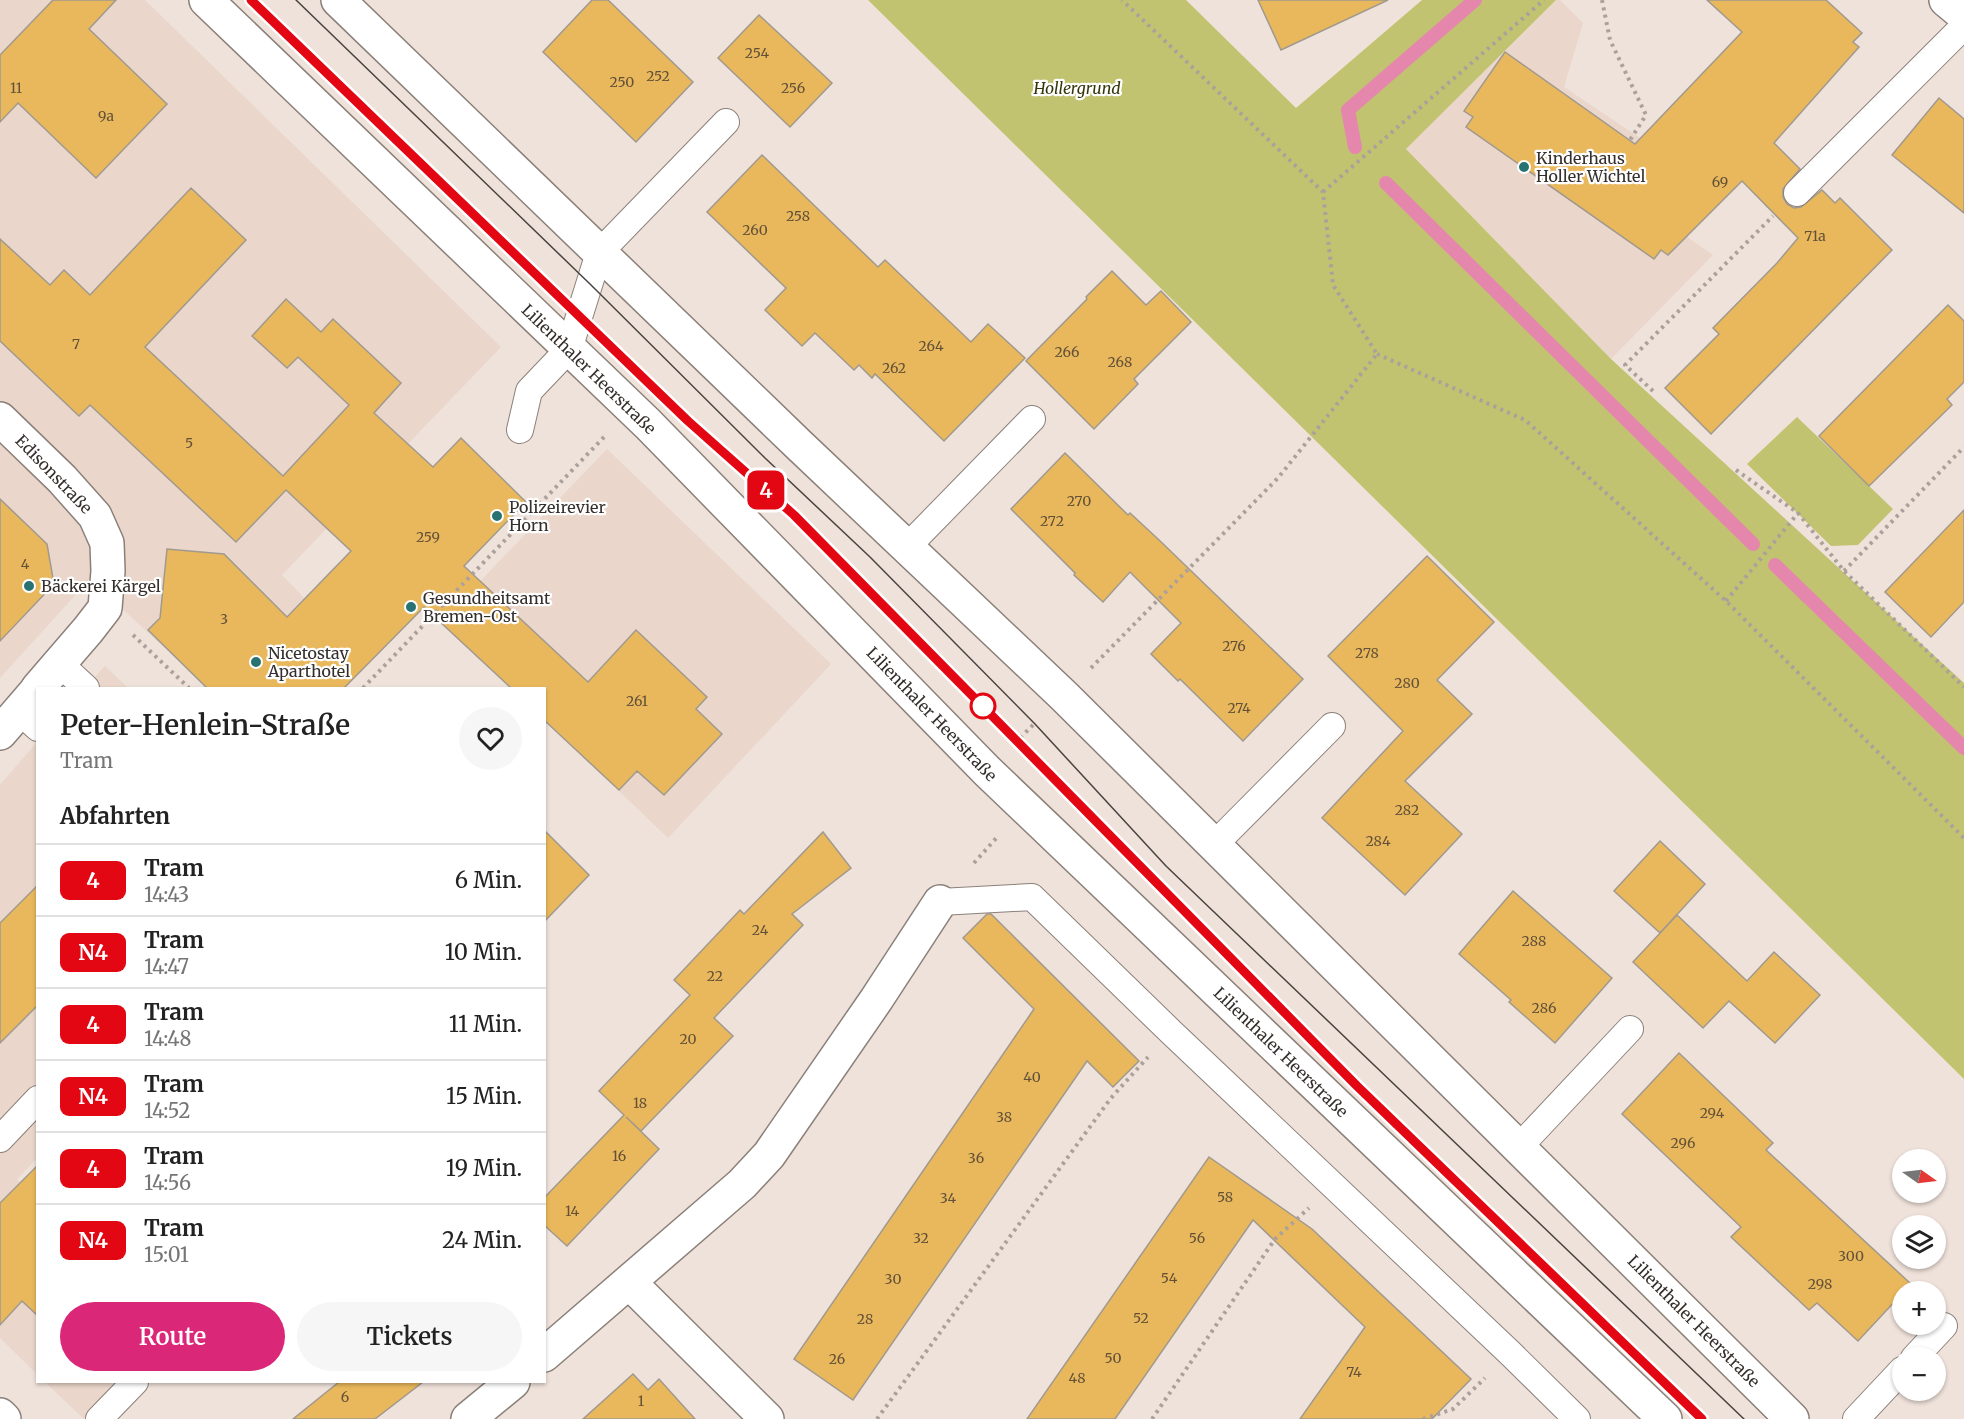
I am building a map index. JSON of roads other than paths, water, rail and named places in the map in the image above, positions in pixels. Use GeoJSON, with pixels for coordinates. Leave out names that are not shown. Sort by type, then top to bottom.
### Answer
{"type":"FeatureCollection","features":[{"type":"Feature","properties":{"kind":"main road","name":"Lilienthaler Heerstraße"},"geometry":{"type":"LineString","coordinates":[[206,0],[648,424],[987,771],[1665,1419]]}},
{"type":"Feature","properties":{"kind":"main road","name":"Lilienthaler Heerstraße"},"geometry":{"type":"LineString","coordinates":[[338,0],[599,253],[1064,696],[1792,1419]]}},
{"type":"Feature","properties":{"kind":"main road"},"geometry":{"type":"LineString","coordinates":[[1946,0],[1964,15]]}},
{"type":"Feature","properties":{"kind":"main road","name":"Edisonstraße"},"geometry":{"type":"LineString","coordinates":[[0,419],[62,479],[95,516],[107,543],[108,571],[105,608],[60,663]]}},
{"type":"Feature","properties":{"kind":"main road"},"geometry":{"type":"LineString","coordinates":[[43,687],[60,663]]}},
{"type":"Feature","properties":{"kind":"main road"},"geometry":{"type":"LineString","coordinates":[[26,710],[36,696]]}},
{"type":"Feature","properties":{"kind":"main road"},"geometry":{"type":"LineString","coordinates":[[546,1353],[742,1184],[769,1155],[876,1000],[940,902]]}},
{"type":"Feature","properties":{"kind":"main road"},"geometry":{"type":"LineString","coordinates":[[630,1283],[767,1419]]}},
{"type":"Feature","properties":{"kind":"main road"},"geometry":{"type":"LineString","coordinates":[[468,1419],[512,1383]]}},
{"type":"Feature","properties":{"kind":"main road"},"geometry":{"type":"LineString","coordinates":[[0,1415],[4,1419]]}},
{"type":"Feature","properties":{"kind":"lane"},"geometry":{"type":"LineString","coordinates":[[1797,193],[1964,27]]}},
{"type":"Feature","properties":{"kind":"lane"},"geometry":{"type":"LineString","coordinates":[[520,430],[529,392],[569,349],[599,253],[726,122]]}},
{"type":"Feature","properties":{"kind":"lane"},"geometry":{"type":"LineString","coordinates":[[908,548],[1032,419]]}},
{"type":"Feature","properties":{"kind":"lane"},"geometry":{"type":"LineString","coordinates":[[60,663],[85,687]]}},
{"type":"Feature","properties":{"kind":"lane"},"geometry":{"type":"LineString","coordinates":[[1214,845],[1332,726]]}},
{"type":"Feature","properties":{"kind":"lane"},"geometry":{"type":"LineString","coordinates":[[940,902],[1032,897],[1577,1419]]}},
{"type":"Feature","properties":{"kind":"lane"},"geometry":{"type":"LineString","coordinates":[[1519,1147],[1630,1029]]}},
{"type":"Feature","properties":{"kind":"lane"},"geometry":{"type":"LineString","coordinates":[[0,1139],[36,1101]]}},
{"type":"Feature","properties":{"kind":"lane"},"geometry":{"type":"LineString","coordinates":[[1924,1347],[1936,1335]]}},
{"type":"Feature","properties":{"kind":"lane"},"geometry":{"type":"LineString","coordinates":[[1856,1419],[1892,1381]]}},
{"type":"Feature","properties":{"kind":"lane"},"geometry":{"type":"LineString","coordinates":[[99,1419],[134,1383]]}},
{"type":"Feature","properties":{"kind":"waterway"},"geometry":{"type":"LineString","coordinates":[[1355,147],[1348,110],[1475,0]]}},
{"type":"Feature","properties":{"kind":"waterway"},"geometry":{"type":"LineString","coordinates":[[1386,183],[1753,544]]}},
{"type":"Feature","properties":{"kind":"waterway"},"geometry":{"type":"LineString","coordinates":[[1775,565],[1964,748]]}},
{"type":"Feature","properties":{"kind":"tram line"},"geometry":{"type":"LineString","coordinates":[[251,0],[688,421],[794,515],[1357,1086],[1702,1419]]}},
{"type":"Feature","properties":{"kind":"tram line","name":"4"},"geometry":{"type":"LineString","coordinates":[[251,0],[688,421],[794,515],[1357,1086],[1702,1419]]}},
{"type":"Feature","properties":{"kind":"tram line"},"geometry":{"type":"LineString","coordinates":[[296,0],[590,284],[765,458],[870,557],[1035,724],[1166,866],[1744,1419]]}},
{"type":"Feature","properties":{"kind":"place","name":"Kinderhaus Holler Wichtel"},"geometry":{"type":"Point","coordinates":[1524,167]}},
{"type":"Feature","properties":{"kind":"place","name":"Polizeirevier Horn"},"geometry":{"type":"Point","coordinates":[497,516]}},
{"type":"Feature","properties":{"kind":"place","name":"Bäckerei Kärgel"},"geometry":{"type":"Point","coordinates":[29,586]}},
{"type":"Feature","properties":{"kind":"place","name":"Gesundheitsamt Bremen-Ost"},"geometry":{"type":"Point","coordinates":[411,607]}},
{"type":"Feature","properties":{"kind":"place","name":"Nicetostay Aparthotel"},"geometry":{"type":"Point","coordinates":[256,662]}},
{"type":"Feature","properties":{"kind":"park label","name":"Hollergrund"},"geometry":{"type":"Point","coordinates":[1077,88]}}]}
